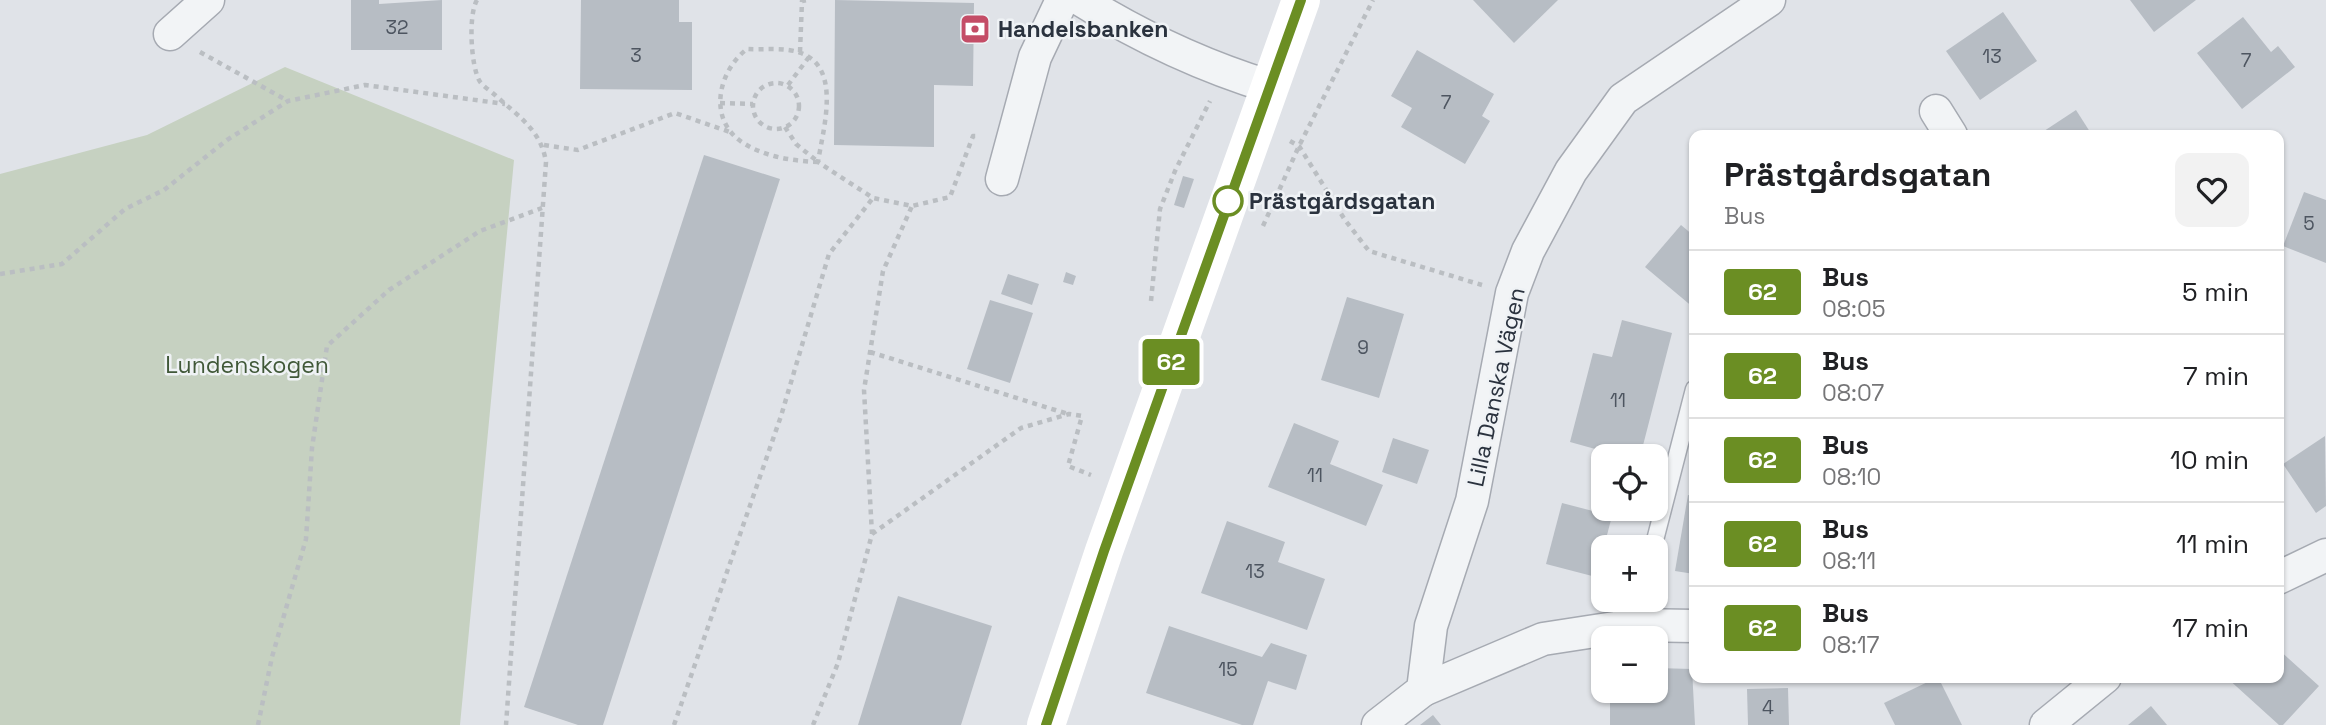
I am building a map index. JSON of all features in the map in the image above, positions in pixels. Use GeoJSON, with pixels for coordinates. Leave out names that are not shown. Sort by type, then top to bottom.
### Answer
{"type":"FeatureCollection","features":[{"type":"Feature","properties":{"kind":"street"},"geometry":{"type":"LineString","coordinates":[[170,34],[208,0]]}},
{"type":"Feature","properties":{"kind":"street"},"geometry":{"type":"LineString","coordinates":[[1002,179],[1035,57],[1062,0]]}},
{"type":"Feature","properties":{"kind":"street"},"geometry":{"type":"LineString","coordinates":[[1081,0],[1107,16],[1231,75],[1271,87]]}},
{"type":"Feature","properties":{"kind":"street"},"geometry":{"type":"LineString","coordinates":[[1046,725],[1109,538],[1301,0]]}},
{"type":"Feature","properties":{"kind":"street","name":"Lilla Danska Vägen"},"geometry":{"type":"LineString","coordinates":[[1423,690],[1431,626],[1472,501],[1512,293],[1528,251],[1571,171],[1623,99],[1769,0]]}},
{"type":"Feature","properties":{"kind":"street"},"geometry":{"type":"LineString","coordinates":[[2284,575],[2326,555]]}},
{"type":"Feature","properties":{"kind":"street"},"geometry":{"type":"LineString","coordinates":[[1378,725],[1423,690],[1543,639],[1637,612],[1689,625]]}},
{"type":"Feature","properties":{"kind":"street"},"geometry":{"type":"LineString","coordinates":[[2046,725],[2098,683]]}},
{"type":"Feature","properties":{"kind":"lane"},"geometry":{"type":"LineString","coordinates":[[1656,535],[1689,408]]}},
{"type":"Feature","properties":{"kind":"path"},"geometry":{"type":"LineString","coordinates":[[477,0],[473,6],[471,37],[480,81],[536,132],[544,145],[547,162],[506,725]]}},
{"type":"Feature","properties":{"kind":"path"},"geometry":{"type":"LineString","coordinates":[[792,0],[804,0],[800,52]]}},
{"type":"Feature","properties":{"kind":"path"},"geometry":{"type":"LineString","coordinates":[[170,34],[288,101]]}},
{"type":"Feature","properties":{"kind":"path"},"geometry":{"type":"LineString","coordinates":[[730,132],[719,93],[733,61],[747,49],[800,52],[816,61],[825,77],[825,116],[818,162]]}},
{"type":"Feature","properties":{"kind":"path"},"geometry":{"type":"LineString","coordinates":[[788,85],[809,57]]}},
{"type":"Feature","properties":{"kind":"path"},"geometry":{"type":"LineString","coordinates":[[0,274],[62,264],[125,209],[164,190],[227,140],[288,101],[365,85],[505,104]]}},
{"type":"Feature","properties":{"kind":"path"},"geometry":{"type":"LineString","coordinates":[[764,85],[788,85],[796,94],[799,106],[796,117],[785,127],[776,129],[764,126],[756,117],[753,104],[764,85]]}},
{"type":"Feature","properties":{"kind":"path"},"geometry":{"type":"LineString","coordinates":[[1175,171],[1211,98]]}},
{"type":"Feature","properties":{"kind":"path"},"geometry":{"type":"LineString","coordinates":[[720,103],[753,104]]}},
{"type":"Feature","properties":{"kind":"path"},"geometry":{"type":"LineString","coordinates":[[544,145],[578,150],[675,113],[730,132],[745,144],[764,152],[792,160],[818,162]]}},
{"type":"Feature","properties":{"kind":"path"},"geometry":{"type":"LineString","coordinates":[[785,127],[796,144],[818,162],[873,198],[912,206],[950,197],[973,136]]}},
{"type":"Feature","properties":{"kind":"path"},"geometry":{"type":"LineString","coordinates":[[1298,146],[1345,220],[1369,251],[1440,275],[1512,293]]}},
{"type":"Feature","properties":{"kind":"path"},"geometry":{"type":"LineString","coordinates":[[674,725],[776,428],[829,254],[873,198]]}},
{"type":"Feature","properties":{"kind":"path"},"geometry":{"type":"LineString","coordinates":[[813,725],[838,663],[872,534],[864,390],[883,271],[912,206]]}},
{"type":"Feature","properties":{"kind":"path"},"geometry":{"type":"LineString","coordinates":[[258,725],[272,657],[306,539],[312,448],[327,346],[389,290],[480,231],[542,208]]}},
{"type":"Feature","properties":{"kind":"path"},"geometry":{"type":"LineString","coordinates":[[870,352],[1082,416],[1068,466],[1101,479]]}},
{"type":"Feature","properties":{"kind":"path"},"geometry":{"type":"LineString","coordinates":[[872,534],[1021,428],[1069,414]]}},
{"type":"Feature","properties":{"kind":"green space","name":"Lundenskogen"},"geometry":{"type":"Polygon","coordinates":[[[285,67],[514,160],[460,725],[0,725],[0,174],[147,135],[285,67]]]}},
{"type":"Feature","properties":{"kind":"building"},"geometry":{"type":"Polygon","coordinates":[[[351,0],[379,0],[379,4],[442,0],[442,50],[351,50],[351,0]]]}},
{"type":"Feature","properties":{"kind":"building"},"geometry":{"type":"Polygon","coordinates":[[[581,0],[679,0],[679,22],[692,22],[692,90],[580,89],[581,0]]]}},
{"type":"Feature","properties":{"kind":"building"},"geometry":{"type":"Polygon","coordinates":[[[835,0],[974,3],[973,86],[934,85],[934,147],[834,145],[835,0]]]}},
{"type":"Feature","properties":{"kind":"building"},"geometry":{"type":"Polygon","coordinates":[[[1473,0],[1558,0],[1514,43],[1473,0]]]}},
{"type":"Feature","properties":{"kind":"building"},"geometry":{"type":"Polygon","coordinates":[[[2130,0],[2196,0],[2154,32],[2130,0]]]}},
{"type":"Feature","properties":{"kind":"building"},"geometry":{"type":"Polygon","coordinates":[[[2003,12],[2037,61],[1980,100],[1946,51],[2003,12]]]}},
{"type":"Feature","properties":{"kind":"building"},"geometry":{"type":"Polygon","coordinates":[[[2243,17],[2271,52],[2278,46],[2295,67],[2242,109],[2197,53],[2243,17]]]}},
{"type":"Feature","properties":{"kind":"building"},"geometry":{"type":"Polygon","coordinates":[[[1417,50],[1494,94],[1482,116],[1490,121],[1465,164],[1401,127],[1412,108],[1391,96],[1417,50]]]}},
{"type":"Feature","properties":{"kind":"building"},"geometry":{"type":"Polygon","coordinates":[[[2076,110],[2089,130],[2046,130],[2076,110]]]}},
{"type":"Feature","properties":{"kind":"building"},"geometry":{"type":"Polygon","coordinates":[[[704,155],[780,179],[603,725],[578,725],[524,707],[704,155]]]}},
{"type":"Feature","properties":{"kind":"building"},"geometry":{"type":"Polygon","coordinates":[[[1183,176],[1194,179],[1184,208],[1174,205],[1183,176]]]}},
{"type":"Feature","properties":{"kind":"building"},"geometry":{"type":"Polygon","coordinates":[[[2304,192],[2326,200],[2326,263],[2284,246],[2304,192]]]}},
{"type":"Feature","properties":{"kind":"building"},"geometry":{"type":"Polygon","coordinates":[[[1681,225],[1689,232],[1689,304],[1645,267],[1681,225]]]}},
{"type":"Feature","properties":{"kind":"building"},"geometry":{"type":"Polygon","coordinates":[[[1066,272],[1076,276],[1073,285],[1063,282],[1066,272]]]}},
{"type":"Feature","properties":{"kind":"building"},"geometry":{"type":"Polygon","coordinates":[[[1008,274],[1039,284],[1032,305],[1001,294],[1008,274]]]}},
{"type":"Feature","properties":{"kind":"building"},"geometry":{"type":"Polygon","coordinates":[[[1347,297],[1404,314],[1379,398],[1321,380],[1347,297]]]}},
{"type":"Feature","properties":{"kind":"building"},"geometry":{"type":"Polygon","coordinates":[[[990,300],[1033,313],[1010,383],[967,369],[990,300]]]}},
{"type":"Feature","properties":{"kind":"building"},"geometry":{"type":"Polygon","coordinates":[[[1622,320],[1672,333],[1643,444],[1591,444],[1591,448],[1570,442],[1593,353],[1612,357],[1622,320]]]}},
{"type":"Feature","properties":{"kind":"building"},"geometry":{"type":"Polygon","coordinates":[[[1294,423],[1339,441],[1330,464],[1383,485],[1366,526],[1268,487],[1294,423]]]}},
{"type":"Feature","properties":{"kind":"building"},"geometry":{"type":"Polygon","coordinates":[[[2325,436],[2326,506],[2316,513],[2284,463],[2325,436]]]}},
{"type":"Feature","properties":{"kind":"building"},"geometry":{"type":"Polygon","coordinates":[[[1393,438],[1429,450],[1417,484],[1382,472],[1393,438]]]}},
{"type":"Feature","properties":{"kind":"building"},"geometry":{"type":"Polygon","coordinates":[[[1688,495],[1689,495],[1689,573],[1675,571],[1688,495]]]}},
{"type":"Feature","properties":{"kind":"building"},"geometry":{"type":"Polygon","coordinates":[[[1562,503],[1591,511],[1591,521],[1611,521],[1607,535],[1591,535],[1591,576],[1546,564],[1562,503]]]}},
{"type":"Feature","properties":{"kind":"building"},"geometry":{"type":"Polygon","coordinates":[[[1227,521],[1285,542],[1278,562],[1325,579],[1307,630],[1201,593],[1227,521]]]}},
{"type":"Feature","properties":{"kind":"building"},"geometry":{"type":"Polygon","coordinates":[[[898,596],[992,626],[961,725],[858,725],[898,596]]]}},
{"type":"Feature","properties":{"kind":"building"},"geometry":{"type":"Polygon","coordinates":[[[1169,626],[1262,657],[1271,643],[1307,655],[1296,690],[1268,681],[1253,725],[1242,725],[1146,693],[1169,626]]]}},
{"type":"Feature","properties":{"kind":"building"},"geometry":{"type":"Polygon","coordinates":[[[2284,654],[2319,686],[2283,725],[2279,725],[2233,683],[2284,683],[2284,654]]]}},
{"type":"Feature","properties":{"kind":"building"},"geometry":{"type":"Polygon","coordinates":[[[1668,668],[1689,669],[1689,683],[1693,683],[1695,725],[1610,725],[1610,703],[1668,703],[1668,668]]]}},
{"type":"Feature","properties":{"kind":"building"},"geometry":{"type":"Polygon","coordinates":[[[1926,683],[1941,683],[1962,725],[1895,725],[1884,703],[1926,683]]]}},
{"type":"Feature","properties":{"kind":"building"},"geometry":{"type":"Polygon","coordinates":[[[1788,688],[1789,725],[1748,725],[1747,689],[1788,688]]]}},
{"type":"Feature","properties":{"kind":"building"},"geometry":{"type":"Polygon","coordinates":[[[2151,706],[2167,725],[2128,725],[2151,706]]]}},
{"type":"Feature","properties":{"kind":"building"},"geometry":{"type":"Polygon","coordinates":[[[1433,715],[1441,725],[1420,725],[1433,715]]]}},
{"type":"Feature","properties":{"kind":"bus line","name":"62"},"geometry":{"type":"LineString","coordinates":[[1046,725],[1104,551],[1301,0]]}},
{"type":"Feature","properties":{"kind":"place","name":"Handelsbanken"},"geometry":{"type":"Point","coordinates":[975,29]}},
{"type":"Feature","properties":{"kind":"place","name":"Prästgårdsgatan"},"geometry":{"type":"Point","coordinates":[1228,201]}}]}
